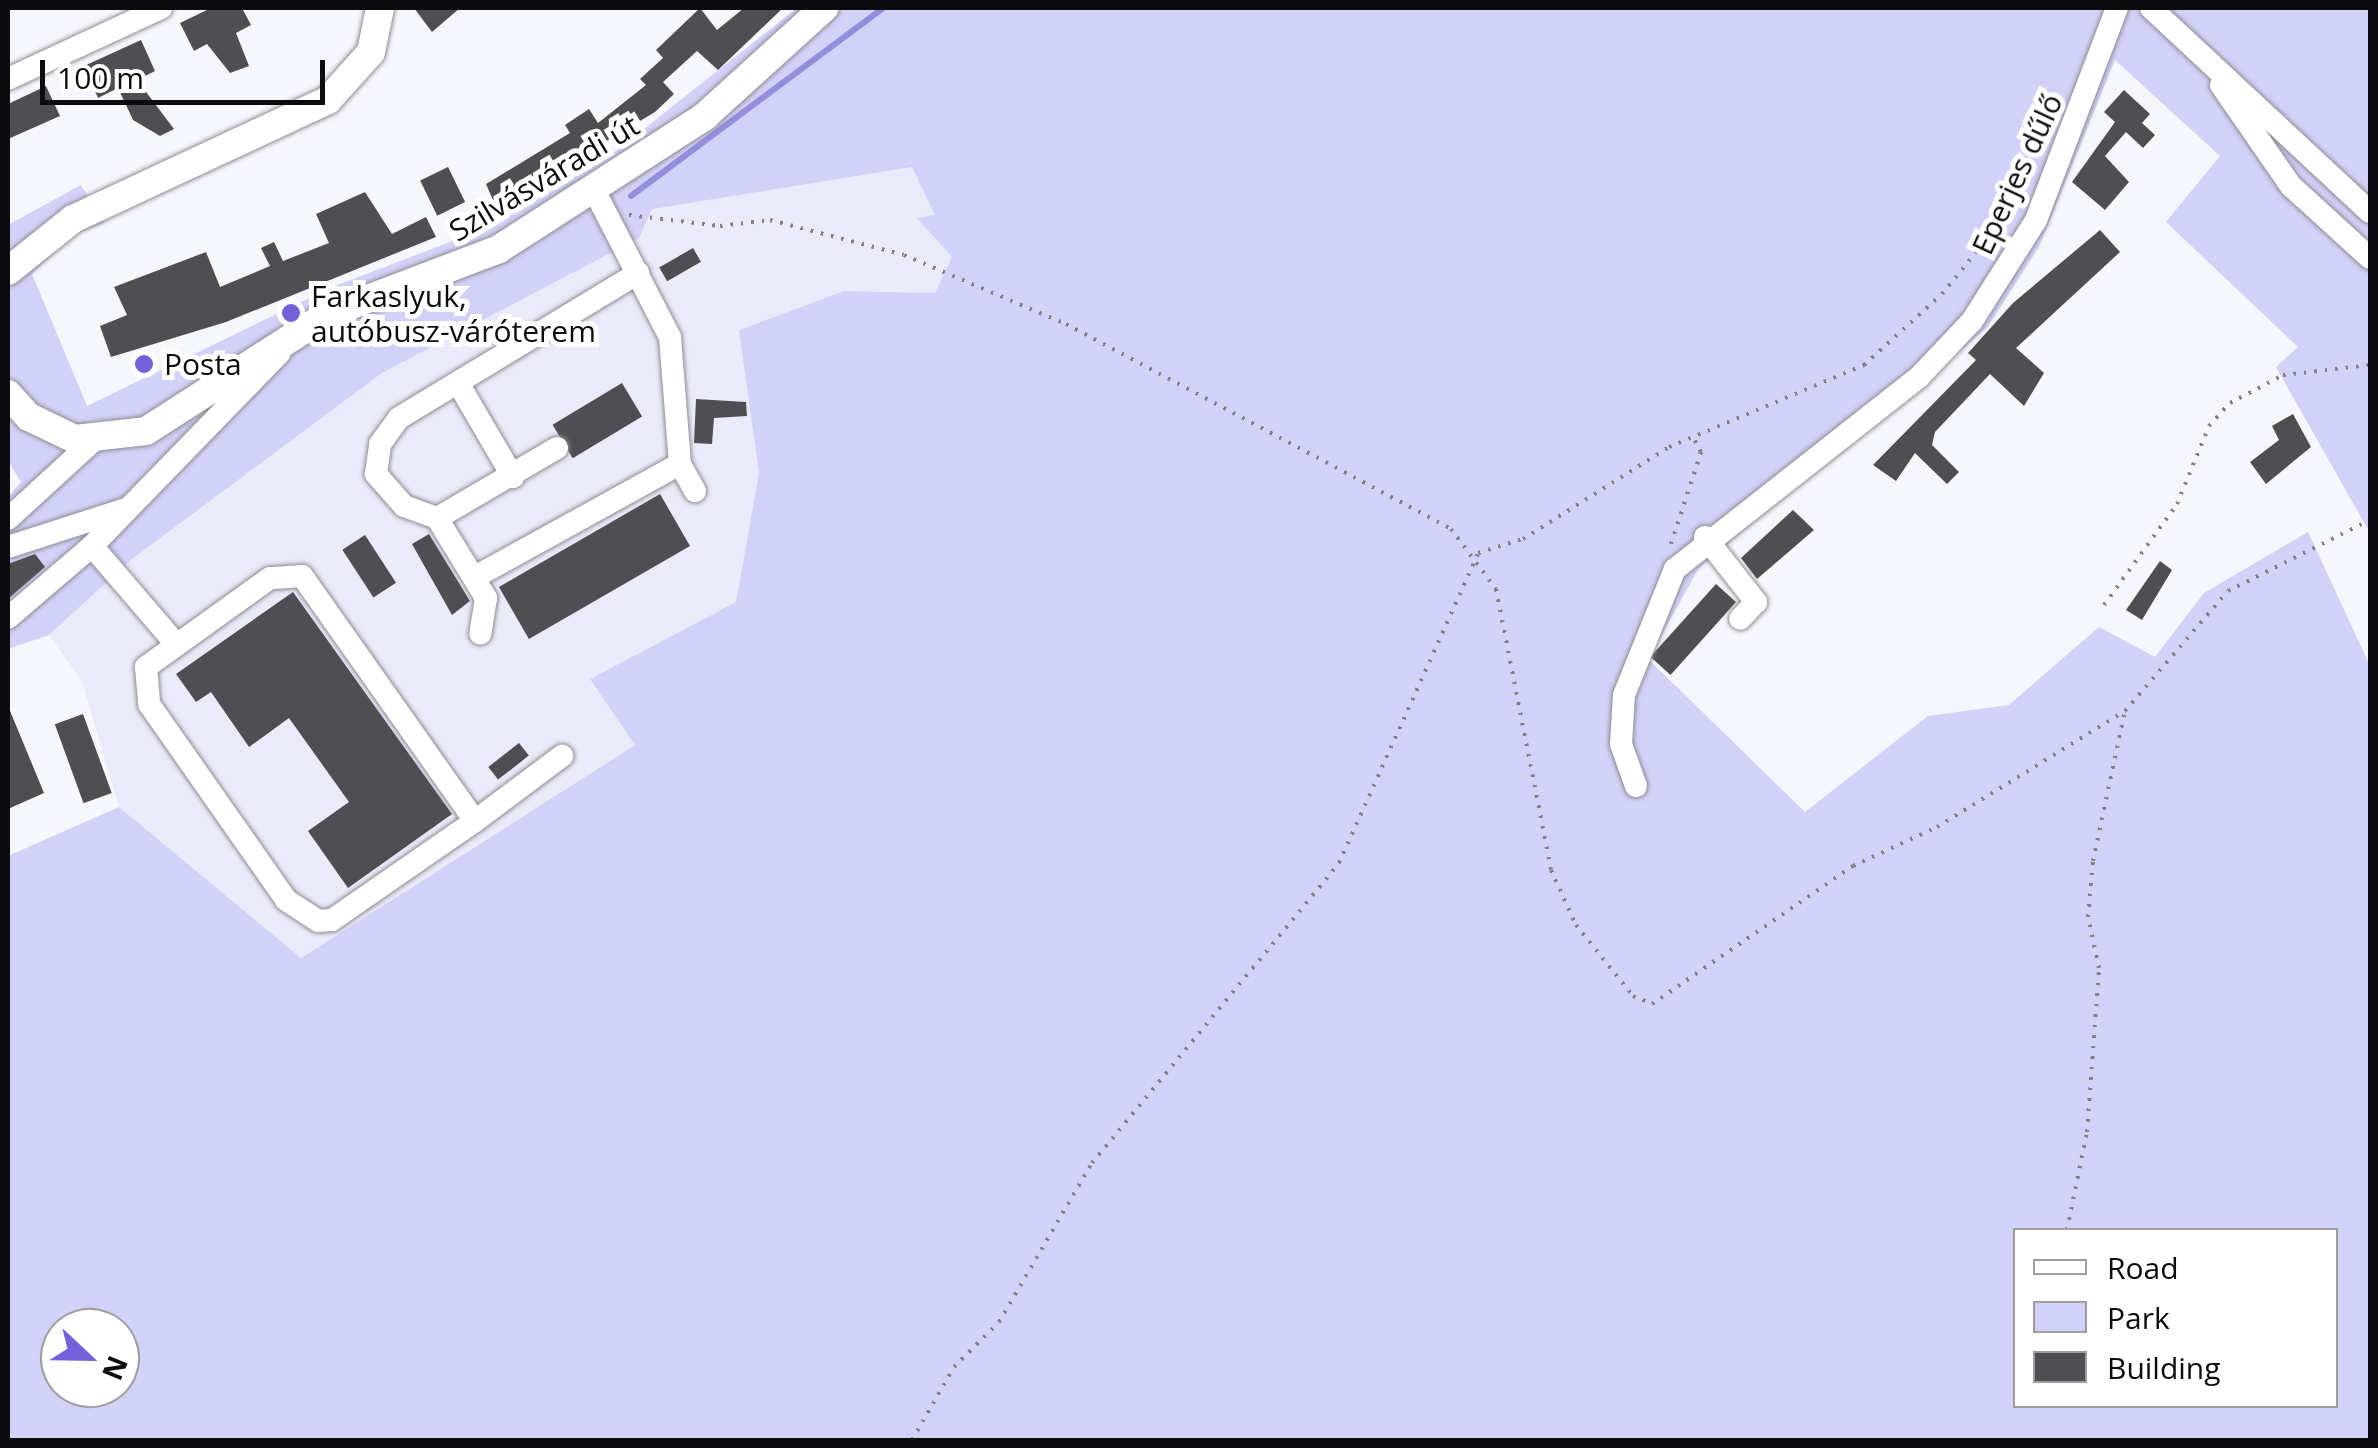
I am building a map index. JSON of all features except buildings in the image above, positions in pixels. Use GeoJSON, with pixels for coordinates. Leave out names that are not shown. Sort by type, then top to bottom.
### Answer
{"type":"FeatureCollection","features":[{"type":"Feature","properties":{"kind":"main road"},"geometry":{"type":"LineString","coordinates":[[8,272],[72,218],[328,100],[371,52],[380,8]]}},
{"type":"Feature","properties":{"kind":"main road","name":"Szilvásváradi út"},"geometry":{"type":"LineString","coordinates":[[8,394],[44,426],[92,442],[146,431],[303,329],[473,262],[599,201],[737,91],[824,8]]}},
{"type":"Feature","properties":{"kind":"street"},"geometry":{"type":"LineString","coordinates":[[8,79],[161,8]]}},
{"type":"Feature","properties":{"kind":"street","name":"Eperjes dűlő"},"geometry":{"type":"LineString","coordinates":[[1675,569],[1705,538],[1920,376],[1972,321],[2021,248],[2056,170],[2117,8]]}},
{"type":"Feature","properties":{"kind":"street"},"geometry":{"type":"LineString","coordinates":[[2151,8],[2370,212]]}},
{"type":"Feature","properties":{"kind":"street"},"geometry":{"type":"LineString","coordinates":[[2209,64],[2291,186],[2370,258]]}},
{"type":"Feature","properties":{"kind":"street"},"geometry":{"type":"LineString","coordinates":[[599,201],[638,273],[676,357],[680,464],[696,491]]}},
{"type":"Feature","properties":{"kind":"street"},"geometry":{"type":"LineString","coordinates":[[480,634],[486,598],[475,578],[437,518],[392,497],[376,460],[399,418],[638,273]]}},
{"type":"Feature","properties":{"kind":"street"},"geometry":{"type":"LineString","coordinates":[[8,618],[92,546],[303,329]]}},
{"type":"Feature","properties":{"kind":"street"},"geometry":{"type":"LineString","coordinates":[[458,383],[513,477]]}},
{"type":"Feature","properties":{"kind":"street"},"geometry":{"type":"LineString","coordinates":[[8,519],[92,442]]}},
{"type":"Feature","properties":{"kind":"street"},"geometry":{"type":"LineString","coordinates":[[437,518],[557,448]]}},
{"type":"Feature","properties":{"kind":"street"},"geometry":{"type":"LineString","coordinates":[[475,578],[680,464]]}},
{"type":"Feature","properties":{"kind":"street"},"geometry":{"type":"LineString","coordinates":[[8,547],[129,508]]}},
{"type":"Feature","properties":{"kind":"street"},"geometry":{"type":"LineString","coordinates":[[1705,538],[1756,602],[1740,619]]}},
{"type":"Feature","properties":{"kind":"street"},"geometry":{"type":"LineString","coordinates":[[92,546],[175,643]]}},
{"type":"Feature","properties":{"kind":"street"},"geometry":{"type":"LineString","coordinates":[[1636,786],[1620,744],[1624,695],[1675,569]]}},
{"type":"Feature","properties":{"kind":"street"},"geometry":{"type":"LineString","coordinates":[[475,821],[302,576],[270,578],[146,667],[149,704],[301,914],[332,920],[475,821],[562,756]]}},
{"type":"Feature","properties":{"kind":"path"},"geometry":{"type":"LineString","coordinates":[[912,1440],[954,1367],[999,1322],[1092,1163],[1339,863],[1478,554],[1523,539],[1694,437],[1864,365],[2056,170]]}},
{"type":"Feature","properties":{"kind":"path"},"geometry":{"type":"LineString","coordinates":[[599,201],[720,226],[770,220],[904,255],[1066,324],[1412,500],[1478,554],[1516,670],[1551,870],[1576,925],[1641,1002],[1661,1002],[1853,866],[1937,827],[2125,710],[2228,591],[2370,520]]}},
{"type":"Feature","properties":{"kind":"path"},"geometry":{"type":"LineString","coordinates":[[2104,605],[2177,504],[2210,426],[2230,403],[2283,375],[2370,365]]}},
{"type":"Feature","properties":{"kind":"path"},"geometry":{"type":"LineString","coordinates":[[1675,569],[1666,563],[1701,452],[1694,437]]}},
{"type":"Feature","properties":{"kind":"path"},"geometry":{"type":"LineString","coordinates":[[2067,1228],[2087,1132],[2100,968],[2088,917],[2094,861],[2125,710]]}},
{"type":"Feature","properties":{"kind":"shaded area"},"geometry":{"type":"Polygon","coordinates":[[[912,167],[936,215],[918,218],[952,257],[935,293],[844,291],[740,330],[759,473],[736,602],[590,679],[636,744],[301,958],[119,807],[82,681],[49,635],[132,559],[382,373],[638,238],[651,209],[912,167]]]}},
{"type":"Feature","properties":{"kind":"green space"},"geometry":{"type":"Polygon","coordinates":[[[797,8],[2370,8],[2370,533],[2276,367],[2298,347],[2166,222],[2220,156],[2115,60],[2039,247],[1987,328],[1699,568],[1648,659],[1805,812],[1928,716],[2009,705],[2099,627],[2155,657],[2204,593],[2308,532],[2370,666],[2370,1440],[8,1440],[8,856],[119,807],[301,958],[635,745],[590,679],[736,602],[759,473],[739,330],[844,291],[935,293],[952,257],[917,218],[935,215],[912,167],[652,209],[639,238],[382,373],[132,559],[49,635],[8,649],[8,497],[21,482],[8,461],[8,225],[81,185],[105,223],[73,235],[32,274],[87,406],[330,288],[494,225],[611,155],[797,8]]]}},
{"type":"Feature","properties":{"kind":"waterway"},"geometry":{"type":"LineString","coordinates":[[631,196],[883,8]]}},
{"type":"Feature","properties":{"kind":"place","name":"Farkaslyuk, autóbusz-váróterem"},"geometry":{"type":"Point","coordinates":[291,313]}},
{"type":"Feature","properties":{"kind":"place","name":"Posta"},"geometry":{"type":"Point","coordinates":[144,364]}}]}
